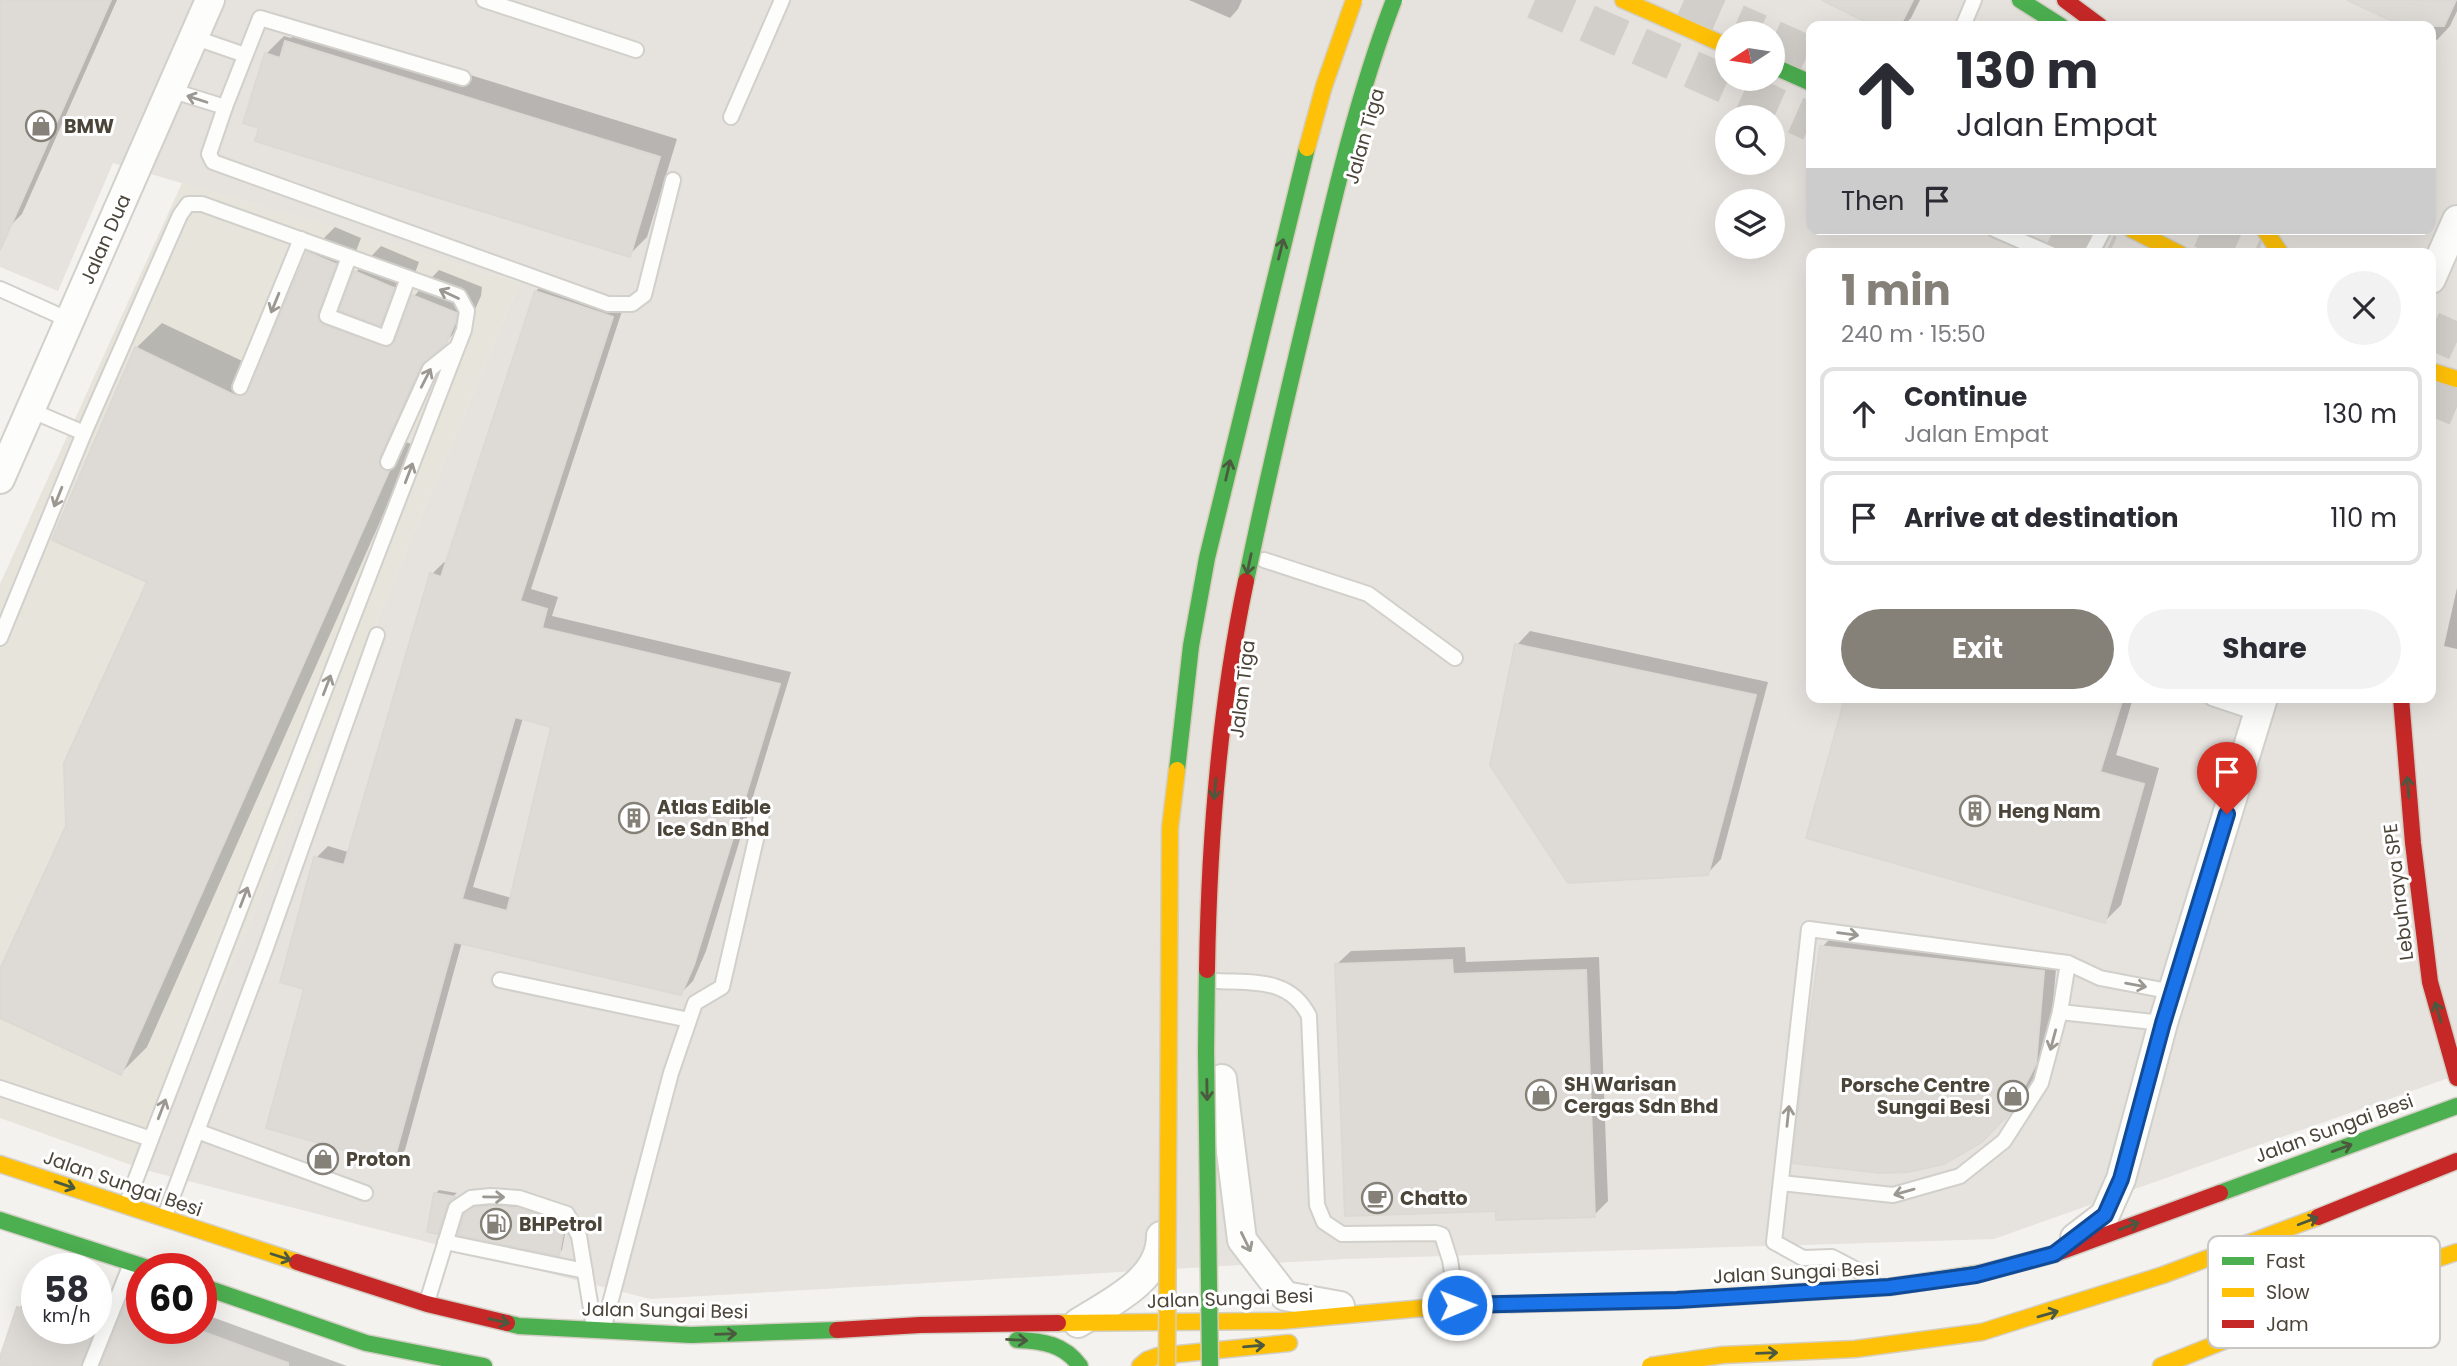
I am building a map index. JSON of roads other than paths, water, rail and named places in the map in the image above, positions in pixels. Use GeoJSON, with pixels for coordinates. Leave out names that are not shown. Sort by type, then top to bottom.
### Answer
{"type":"FeatureCollection","features":[{"type":"Feature","properties":{"kind":"main road"},"geometry":{"type":"LineString","coordinates":[[1167,1366],[1170,828],[1191,646],[1207,558],[1296,186],[1324,86],[1354,0]]}},
{"type":"Feature","properties":{"kind":"main road"},"geometry":{"type":"LineString","coordinates":[[1210,1366],[1206,1051],[1208,920],[1214,790],[1235,631],[1265,489],[1335,194],[1380,37],[1394,0]]}},
{"type":"Feature","properties":{"kind":"main road"},"geometry":{"type":"LineString","coordinates":[[1623,0],[1715,41]]}},
{"type":"Feature","properties":{"kind":"main road"},"geometry":{"type":"LineString","coordinates":[[2020,0],[2053,21]]}},
{"type":"Feature","properties":{"kind":"main road"},"geometry":{"type":"LineString","coordinates":[[2066,0],[2093,21]]}},
{"type":"Feature","properties":{"kind":"main road"},"geometry":{"type":"LineString","coordinates":[[1785,71],[1806,81]]}},
{"type":"Feature","properties":{"kind":"main road"},"geometry":{"type":"LineString","coordinates":[[2143,235],[2168,248]]}},
{"type":"Feature","properties":{"kind":"main road"},"geometry":{"type":"LineString","coordinates":[[2436,373],[2457,379]]}},
{"type":"Feature","properties":{"kind":"main road","name":"Lebuhraya SPE"},"geometry":{"type":"LineString","coordinates":[[2401,703],[2413,843],[2430,982],[2457,1078]]}},
{"type":"Feature","properties":{"kind":"main road","name":"Lebuhraya SPE"},"geometry":{"type":"LineString","coordinates":[[2439,920],[2446,985],[2453,1004]]}},
{"type":"Feature","properties":{"kind":"main road","name":"Jalan Sungai Besi"},"geometry":{"type":"LineString","coordinates":[[0,1164],[427,1304],[519,1326],[691,1335],[920,1325],[1281,1321],[1457,1305],[1677,1300],[1889,1287],[1976,1275],[2054,1254],[2457,1106]]}},
{"type":"Feature","properties":{"kind":"main road"},"geometry":{"type":"LineString","coordinates":[[2269,1236],[2457,1161]]}},
{"type":"Feature","properties":{"kind":"main road"},"geometry":{"type":"LineString","coordinates":[[1,1222],[126,1260]]}},
{"type":"Feature","properties":{"kind":"main road"},"geometry":{"type":"LineString","coordinates":[[2440,1258],[2457,1252]]}},
{"type":"Feature","properties":{"kind":"main road"},"geometry":{"type":"LineString","coordinates":[[1650,1366],[1723,1355],[1856,1349],[1982,1332],[2077,1306],[2208,1259]]}},
{"type":"Feature","properties":{"kind":"main road"},"geometry":{"type":"LineString","coordinates":[[217,1292],[366,1343],[415,1366]]}},
{"type":"Feature","properties":{"kind":"main road"},"geometry":{"type":"LineString","coordinates":[[1499,1321],[1677,1300]]}},
{"type":"Feature","properties":{"kind":"main road"},"geometry":{"type":"LineString","coordinates":[[802,1332],[905,1338],[1044,1341],[1070,1352],[1080,1366]]}},
{"type":"Feature","properties":{"kind":"main road"},"geometry":{"type":"LineString","coordinates":[[1140,1366],[1158,1356],[1307,1342]]}},
{"type":"Feature","properties":{"kind":"main road"},"geometry":{"type":"LineString","coordinates":[[366,1343],[485,1366]]}},
{"type":"Feature","properties":{"kind":"main road"},"geometry":{"type":"LineString","coordinates":[[2165,1365],[2208,1348]]}},
{"type":"Feature","properties":{"kind":"street","name":"Jalan Dua"},"geometry":{"type":"LineString","coordinates":[[0,479],[210,0]]}},
{"type":"Feature","properties":{"kind":"street"},"geometry":{"type":"LineString","coordinates":[[1078,1323],[1140,1283],[1161,1248],[1159,886],[1170,716],[1181,631],[1241,342],[1289,158],[1341,0]]}},
{"type":"Feature","properties":{"kind":"street","name":"Jalan Tiga"},"geometry":{"type":"LineString","coordinates":[[1370,1312],[1285,1297],[1242,1240],[1219,1055],[1218,981],[1231,775],[1247,642],[1292,423],[1363,127],[1408,0]]}},
{"type":"Feature","properties":{"kind":"street"},"geometry":{"type":"LineString","coordinates":[[2436,268],[2457,220]]}},
{"type":"Feature","properties":{"kind":"street"},"geometry":{"type":"LineString","coordinates":[[2054,1254],[2105,1215],[2121,1179],[2163,1023],[2260,706]]}},
{"type":"Feature","properties":{"kind":"lane"},"geometry":{"type":"LineString","coordinates":[[484,0],[636,50]]}},
{"type":"Feature","properties":{"kind":"lane"},"geometry":{"type":"LineString","coordinates":[[731,117],[782,0]]}},
{"type":"Feature","properties":{"kind":"lane"},"geometry":{"type":"LineString","coordinates":[[1964,21],[1974,0]]}},
{"type":"Feature","properties":{"kind":"lane"},"geometry":{"type":"LineString","coordinates":[[463,78],[260,18],[209,154],[213,162],[608,304],[632,304],[644,295],[673,180]]}},
{"type":"Feature","properties":{"kind":"lane"},"geometry":{"type":"LineString","coordinates":[[194,37],[245,55]]}},
{"type":"Feature","properties":{"kind":"lane"},"geometry":{"type":"LineString","coordinates":[[170,90],[225,107]]}},
{"type":"Feature","properties":{"kind":"lane"},"geometry":{"type":"LineString","coordinates":[[0,638],[84,433],[180,215],[188,204],[202,204],[458,296],[467,311],[458,347],[126,1206]]}},
{"type":"Feature","properties":{"kind":"lane"},"geometry":{"type":"LineString","coordinates":[[2008,235],[2037,248]]}},
{"type":"Feature","properties":{"kind":"lane"},"geometry":{"type":"LineString","coordinates":[[240,387],[301,239]]}},
{"type":"Feature","properties":{"kind":"lane"},"geometry":{"type":"LineString","coordinates":[[349,257],[327,316],[386,338],[408,278]]}},
{"type":"Feature","properties":{"kind":"lane"},"geometry":{"type":"LineString","coordinates":[[0,289],[69,320]]}},
{"type":"Feature","properties":{"kind":"lane"},"geometry":{"type":"LineString","coordinates":[[388,462],[430,369],[458,347]]}},
{"type":"Feature","properties":{"kind":"lane"},"geometry":{"type":"LineString","coordinates":[[30,410],[84,433]]}},
{"type":"Feature","properties":{"kind":"lane"},"geometry":{"type":"LineString","coordinates":[[1264,560],[1368,594],[1455,657]]}},
{"type":"Feature","properties":{"kind":"lane"},"geometry":{"type":"LineString","coordinates":[[164,1219],[264,953],[377,635]]}},
{"type":"Feature","properties":{"kind":"lane"},"geometry":{"type":"LineString","coordinates":[[2242,703],[2260,706]]}},
{"type":"Feature","properties":{"kind":"lane"},"geometry":{"type":"LineString","coordinates":[[599,1331],[671,1073],[695,1003],[722,987],[762,813]]}},
{"type":"Feature","properties":{"kind":"lane"},"geometry":{"type":"LineString","coordinates":[[1889,1287],[1832,1257],[1803,1258],[1774,1242],[1808,929],[2068,962],[2100,978],[2173,992]]}},
{"type":"Feature","properties":{"kind":"lane"},"geometry":{"type":"LineString","coordinates":[[1781,1183],[1893,1195],[1960,1175],[2004,1141],[2041,1083],[2060,1012],[2068,962]]}},
{"type":"Feature","properties":{"kind":"lane"},"geometry":{"type":"LineString","coordinates":[[500,980],[689,1020]]}},
{"type":"Feature","properties":{"kind":"lane"},"geometry":{"type":"LineString","coordinates":[[1218,981],[1273,984],[1294,995],[1309,1016],[1317,1205],[1324,1222],[1342,1234],[1442,1234],[1450,1260],[1457,1305]]}},
{"type":"Feature","properties":{"kind":"lane"},"geometry":{"type":"LineString","coordinates":[[2060,1012],[2163,1023]]}},
{"type":"Feature","properties":{"kind":"lane"},"geometry":{"type":"LineString","coordinates":[[0,1088],[151,1139]]}},
{"type":"Feature","properties":{"kind":"lane"},"geometry":{"type":"LineString","coordinates":[[197,1131],[365,1194]]}},
{"type":"Feature","properties":{"kind":"lane"},"geometry":{"type":"LineString","coordinates":[[427,1304],[456,1209],[471,1198],[519,1198],[567,1214],[579,1236],[599,1331]]}},
{"type":"Feature","properties":{"kind":"lane"},"geometry":{"type":"LineString","coordinates":[[445,1242],[585,1271]]}},
{"type":"Feature","properties":{"kind":"lane"},"geometry":{"type":"LineString","coordinates":[[89,1366],[126,1277]]}},
{"type":"Feature","properties":{"kind":"tunnel"},"geometry":{"type":"LineString","coordinates":[[1535,0],[1806,120]]}},
{"type":"Feature","properties":{"kind":"tunnel"},"geometry":{"type":"LineString","coordinates":[[1684,0],[1732,21]]}},
{"type":"Feature","properties":{"kind":"tunnel"},"geometry":{"type":"LineString","coordinates":[[1785,44],[1806,54]]}},
{"type":"Feature","properties":{"kind":"tunnel"},"geometry":{"type":"LineString","coordinates":[[2067,235],[2096,248]]}},
{"type":"Feature","properties":{"kind":"tunnel"},"geometry":{"type":"LineString","coordinates":[[2215,235],[2244,248]]}},
{"type":"Feature","properties":{"kind":"tunnel"},"geometry":{"type":"LineString","coordinates":[[2436,332],[2457,342]]}},
{"type":"Feature","properties":{"kind":"tunnel"},"geometry":{"type":"LineString","coordinates":[[2436,398],[2457,407]]}},
{"type":"Feature","properties":{"kind":"place","name":"BMW"},"geometry":{"type":"Point","coordinates":[41,126]}},
{"type":"Feature","properties":{"kind":"place","name":"Heng Nam"},"geometry":{"type":"Point","coordinates":[1975,811]}},
{"type":"Feature","properties":{"kind":"place","name":"Atlas Edible Ice Sdn Bhd"},"geometry":{"type":"Point","coordinates":[634,818]}},
{"type":"Feature","properties":{"kind":"place","name":"SH Warisan Cergas Sdn Bhd"},"geometry":{"type":"Point","coordinates":[1541,1095]}},
{"type":"Feature","properties":{"kind":"place","name":"Porsche Centre Sungai Besi"},"geometry":{"type":"Point","coordinates":[2013,1096]}},
{"type":"Feature","properties":{"kind":"place","name":"Proton"},"geometry":{"type":"Point","coordinates":[323,1159]}},
{"type":"Feature","properties":{"kind":"place","name":"Chatto"},"geometry":{"type":"Point","coordinates":[1377,1198]}},
{"type":"Feature","properties":{"kind":"place","name":"BHPetrol"},"geometry":{"type":"Point","coordinates":[496,1224]}}]}
